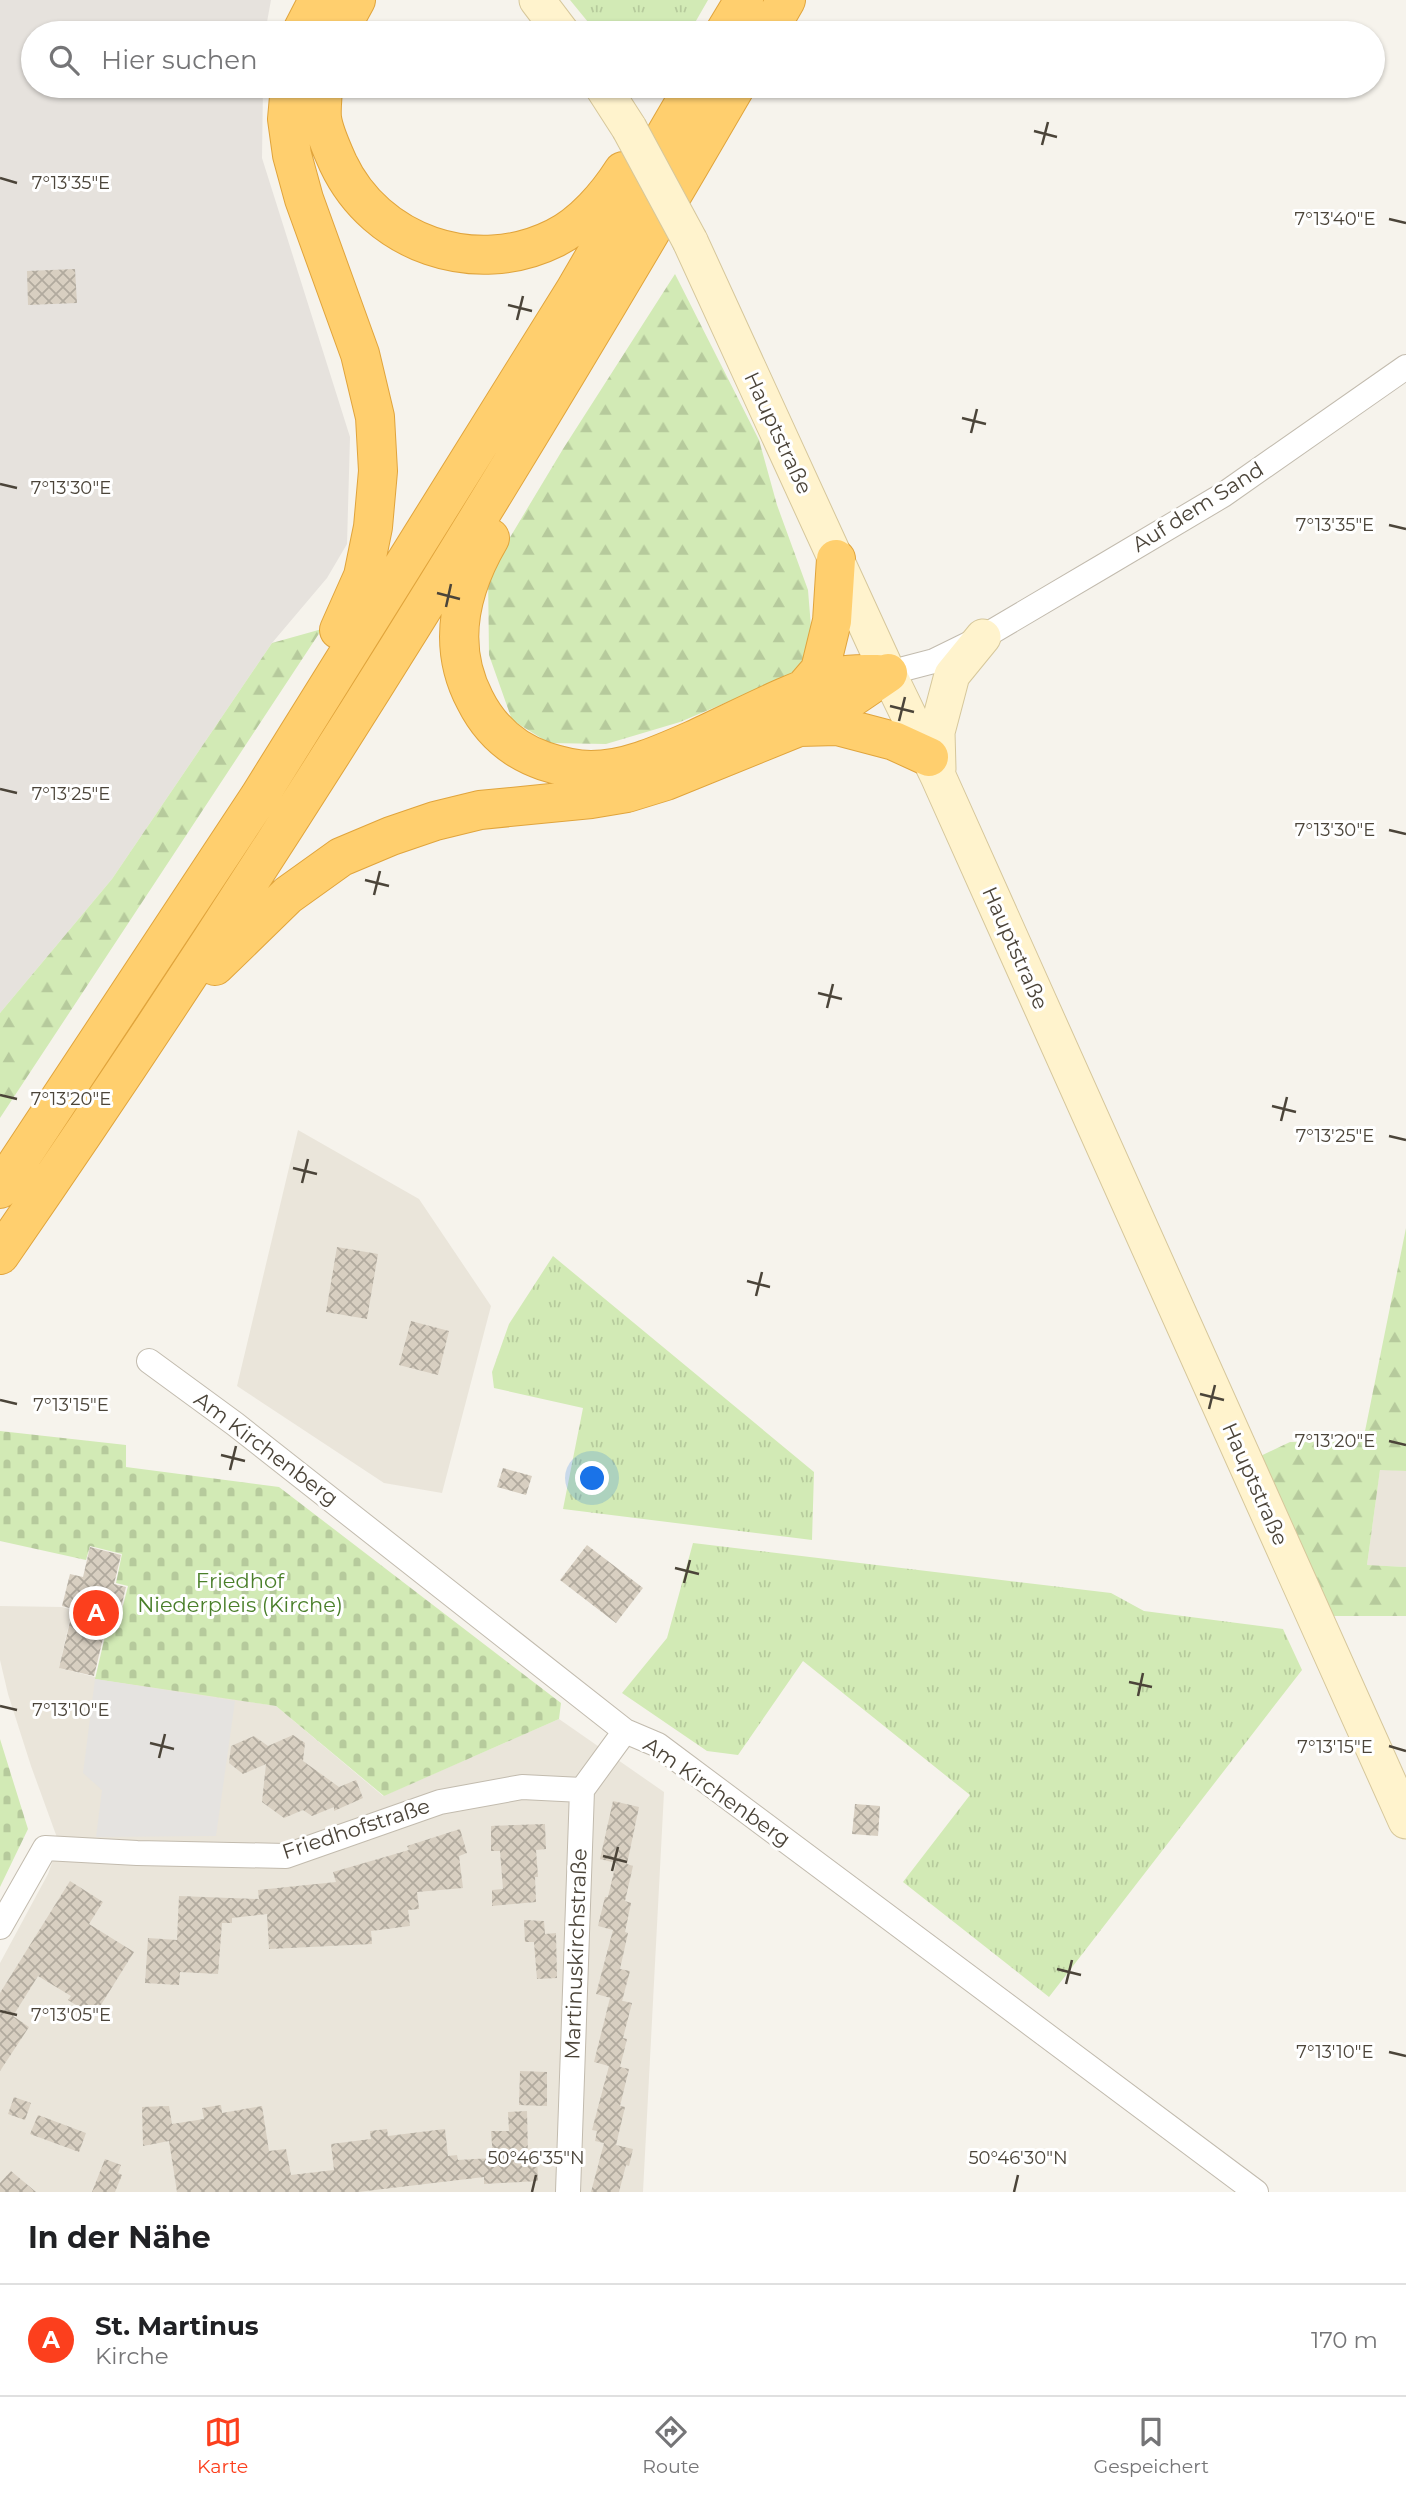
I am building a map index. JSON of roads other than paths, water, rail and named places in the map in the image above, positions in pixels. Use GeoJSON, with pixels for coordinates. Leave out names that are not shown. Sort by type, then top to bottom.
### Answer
{"type":"FeatureCollection","features":[{"type":"Feature","properties":{"kind":"highway"},"geometry":{"type":"LineString","coordinates":[[307,21],[318,0]]}},
{"type":"Feature","properties":{"kind":"highway"},"geometry":{"type":"LineString","coordinates":[[345,21],[356,0]]}},
{"type":"Feature","properties":{"kind":"highway"},"geometry":{"type":"LineString","coordinates":[[731,21],[744,0]]}},
{"type":"Feature","properties":{"kind":"highway"},"geometry":{"type":"LineString","coordinates":[[774,21],[786,0]]}},
{"type":"Feature","properties":{"kind":"highway"},"geometry":{"type":"LineString","coordinates":[[259,797],[265,763],[323,666],[363,576],[373,527],[379,471],[375,418],[360,354],[304,199],[292,155],[287,119],[288,98]]}},
{"type":"Feature","properties":{"kind":"highway"},"geometry":{"type":"LineString","coordinates":[[323,98],[322,120],[330,145],[346,180],[369,209],[401,234],[437,249],[477,255],[520,251],[556,237],[586,215],[613,187],[667,105],[677,98]]}},
{"type":"Feature","properties":{"kind":"highway"},"geometry":{"type":"LineString","coordinates":[[0,1189],[259,797],[575,290],[686,98]]}},
{"type":"Feature","properties":{"kind":"highway"},"geometry":{"type":"LineString","coordinates":[[0,1255],[242,897],[550,403],[729,98]]}},
{"type":"Feature","properties":{"kind":"highway"},"geometry":{"type":"LineString","coordinates":[[550,403],[536,457],[473,566],[460,614],[458,654],[467,685],[483,716],[504,740],[528,755],[557,766],[592,770],[625,765],[801,709],[837,726],[894,741],[933,767]]}},
{"type":"Feature","properties":{"kind":"highway"},"geometry":{"type":"LineString","coordinates":[[801,709],[820,670],[832,621],[836,559]]}},
{"type":"Feature","properties":{"kind":"highway"},"geometry":{"type":"LineString","coordinates":[[160,1019],[288,895],[341,858],[424,824],[480,810],[591,799],[627,793],[666,781],[801,709],[842,675],[888,673]]}},
{"type":"Feature","properties":{"kind":"main road"},"geometry":{"type":"LineString","coordinates":[[537,0],[553,21]]}},
{"type":"Feature","properties":{"kind":"main road","name":"Hauptstraße"},"geometry":{"type":"LineString","coordinates":[[610,98],[629,128],[690,241],[933,767],[1406,1821]]}},
{"type":"Feature","properties":{"kind":"main road"},"geometry":{"type":"LineString","coordinates":[[933,767],[937,732],[952,675],[983,637]]}},
{"type":"Feature","properties":{"kind":"street","name":"Auf dem Sand"},"geometry":{"type":"LineString","coordinates":[[888,673],[934,662],[983,637],[1223,495],[1406,367]]}},
{"type":"Feature","properties":{"kind":"street","name":"Am Kirchenberg"},"geometry":{"type":"LineString","coordinates":[[149,1361],[235,1424],[625,1731],[658,1745],[1256,2192]]}},
{"type":"Feature","properties":{"kind":"street"},"geometry":{"type":"LineString","coordinates":[[582,1790],[625,1731]]}},
{"type":"Feature","properties":{"kind":"street","name":"Friedhofstraße"},"geometry":{"type":"LineString","coordinates":[[0,1927],[45,1848],[286,1856],[440,1802],[522,1787],[582,1790]]}},
{"type":"Feature","properties":{"kind":"street","name":"Martinuskirchstraße"},"geometry":{"type":"LineString","coordinates":[[568,2192],[582,1790]]}},
{"type":"Feature","properties":{"kind":"place","name":"St. Martinus"},"geometry":{"type":"Point","coordinates":[96,1613]}},
{"type":"Feature","properties":{"kind":"park label","name":"Friedhof Niederpleis (Kirche)"},"geometry":{"type":"Point","coordinates":[240,1593]}}]}
